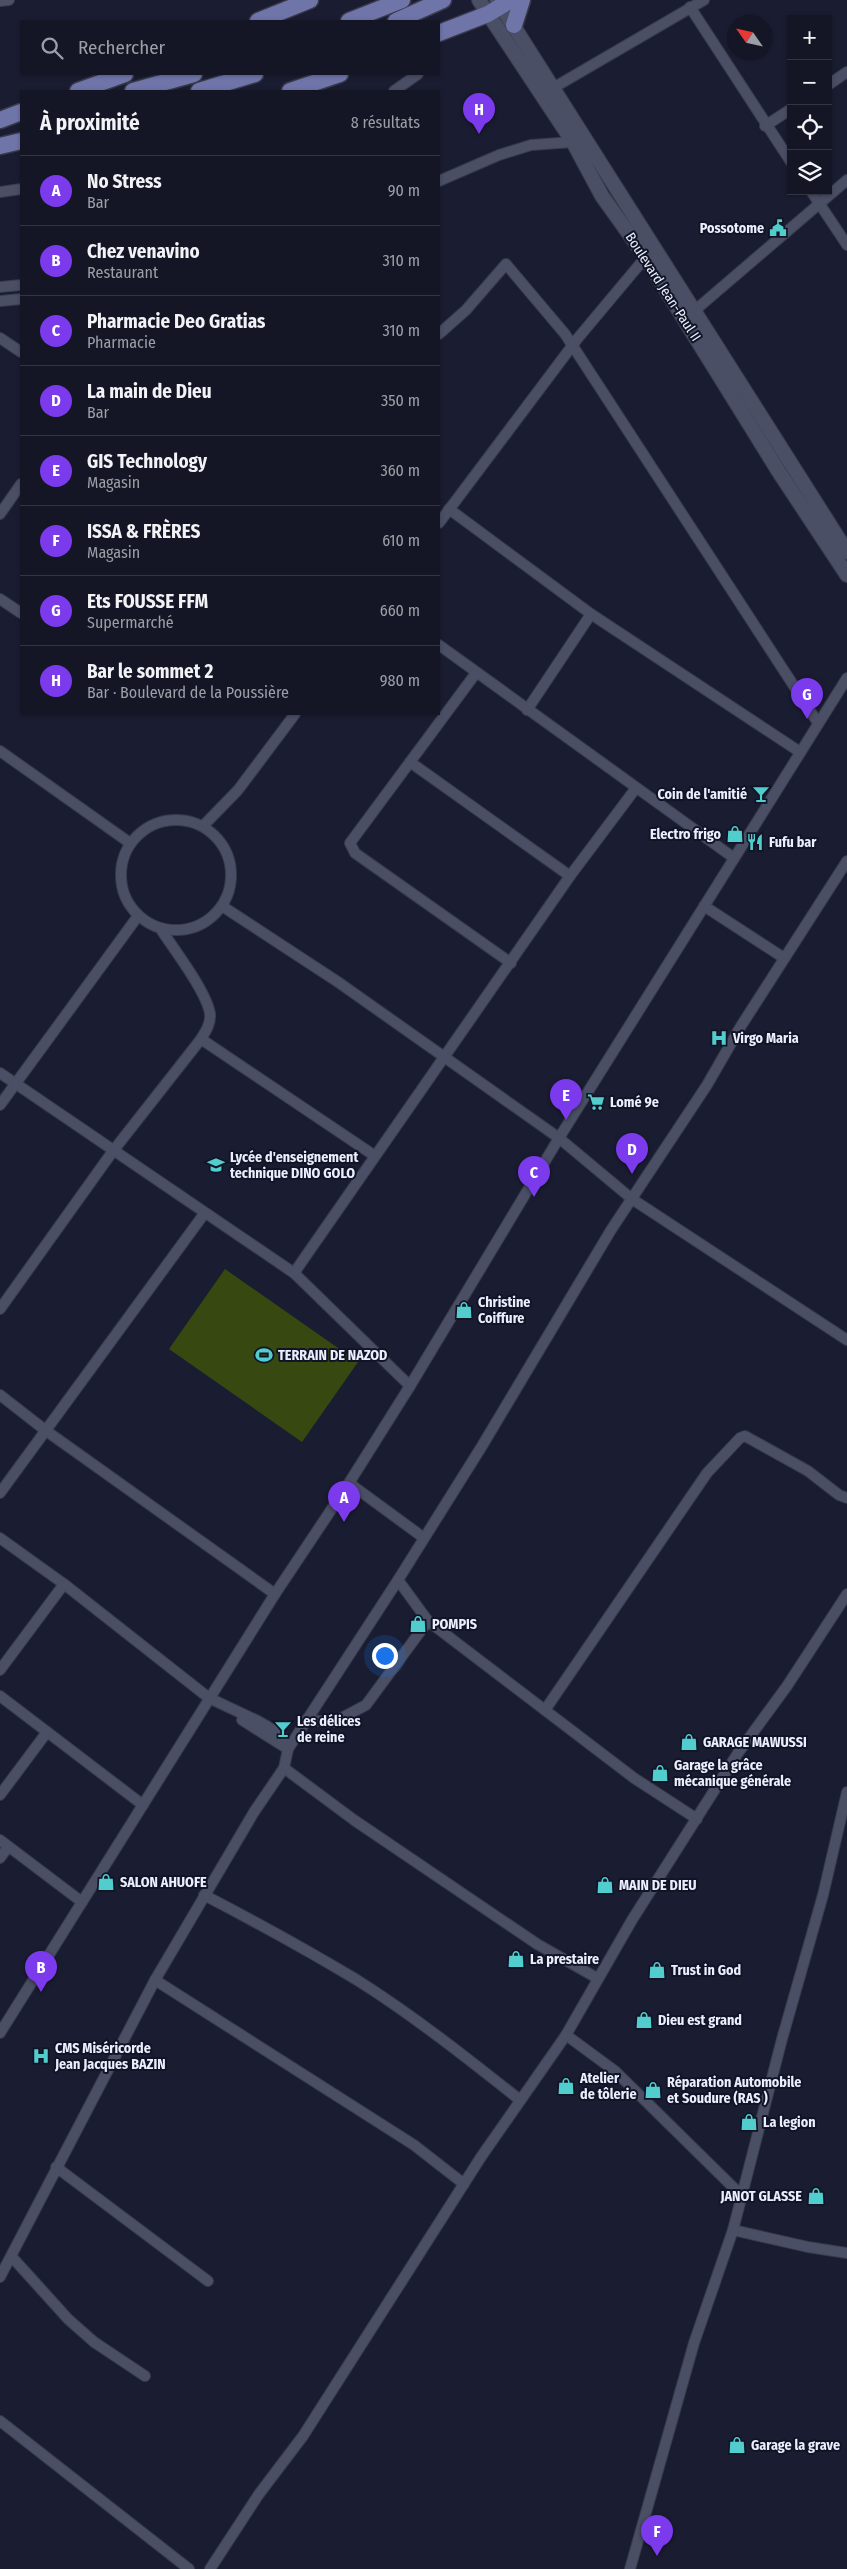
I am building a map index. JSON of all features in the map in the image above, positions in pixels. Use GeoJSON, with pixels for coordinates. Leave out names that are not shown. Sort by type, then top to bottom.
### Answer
{"type":"FeatureCollection","features":[{"type":"Feature","properties":{"kind":"main road"},"geometry":{"type":"LineString","coordinates":[[260,20],[310,0]]}},
{"type":"Feature","properties":{"kind":"main road"},"geometry":{"type":"LineString","coordinates":[[352,20],[402,0]]}},
{"type":"Feature","properties":{"kind":"main road"},"geometry":{"type":"LineString","coordinates":[[398,20],[443,0]]}},
{"type":"Feature","properties":{"kind":"main road","name":"Boulevard Jean-Paul II"},"geometry":{"type":"LineString","coordinates":[[479,0],[499,5],[514,25],[779,472],[847,575]]}},
{"type":"Feature","properties":{"kind":"main road"},"geometry":{"type":"LineString","coordinates":[[514,25],[522,0]]}},
{"type":"Feature","properties":{"kind":"main road"},"geometry":{"type":"LineString","coordinates":[[440,33],[499,5]]}},
{"type":"Feature","properties":{"kind":"main road","name":"Boulevard Jean-Paul II"},"geometry":{"type":"LineString","coordinates":[[499,5],[602,196],[650,252],[693,312],[847,552]]}},
{"type":"Feature","properties":{"kind":"main road"},"geometry":{"type":"LineString","coordinates":[[81,90],[122,75]]}},
{"type":"Feature","properties":{"kind":"main road"},"geometry":{"type":"LineString","coordinates":[[136,90],[190,75]]}},
{"type":"Feature","properties":{"kind":"main road"},"geometry":{"type":"LineString","coordinates":[[293,90],[337,75]]}},
{"type":"Feature","properties":{"kind":"main road"},"geometry":{"type":"LineString","coordinates":[[202,90],[247,76]]}},
{"type":"Feature","properties":{"kind":"main road"},"geometry":{"type":"LineString","coordinates":[[0,121],[20,112]]}},
{"type":"Feature","properties":{"kind":"main road"},"geometry":{"type":"LineString","coordinates":[[0,121],[20,118]]}},
{"type":"Feature","properties":{"kind":"main road"},"geometry":{"type":"LineString","coordinates":[[0,147],[20,140]]}},
{"type":"Feature","properties":{"kind":"main road"},"geometry":{"type":"LineString","coordinates":[[0,147],[20,145]]}},
{"type":"Feature","properties":{"kind":"street"},"geometry":{"type":"LineString","coordinates":[[0,1],[9,0]]}},
{"type":"Feature","properties":{"kind":"street"},"geometry":{"type":"LineString","coordinates":[[553,88],[704,0]]}},
{"type":"Feature","properties":{"kind":"street"},"geometry":{"type":"LineString","coordinates":[[690,7],[765,126],[787,156]]}},
{"type":"Feature","properties":{"kind":"street"},"geometry":{"type":"LineString","coordinates":[[832,82],[847,72]]}},
{"type":"Feature","properties":{"kind":"street"},"geometry":{"type":"LineString","coordinates":[[395,90],[417,75]]}},
{"type":"Feature","properties":{"kind":"street"},"geometry":{"type":"LineString","coordinates":[[765,126],[787,112]]}},
{"type":"Feature","properties":{"kind":"street"},"geometry":{"type":"LineString","coordinates":[[440,181],[499,154],[532,145],[573,142]]}},
{"type":"Feature","properties":{"kind":"street"},"geometry":{"type":"LineString","coordinates":[[693,312],[847,180]]}},
{"type":"Feature","properties":{"kind":"street"},"geometry":{"type":"LineString","coordinates":[[0,192],[20,189]]}},
{"type":"Feature","properties":{"kind":"street"},"geometry":{"type":"LineString","coordinates":[[814,195],[847,245]]}},
{"type":"Feature","properties":{"kind":"street"},"geometry":{"type":"LineString","coordinates":[[440,522],[573,346],[650,252]]}},
{"type":"Feature","properties":{"kind":"street"},"geometry":{"type":"LineString","coordinates":[[440,333],[466,310],[506,264],[573,346],[818,723]]}},
{"type":"Feature","properties":{"kind":"street"},"geometry":{"type":"LineString","coordinates":[[0,287],[20,285]]}},
{"type":"Feature","properties":{"kind":"street"},"geometry":{"type":"LineString","coordinates":[[0,301],[20,299]]}},
{"type":"Feature","properties":{"kind":"street"},"geometry":{"type":"LineString","coordinates":[[0,338],[20,351]]}},
{"type":"Feature","properties":{"kind":"street"},"geometry":{"type":"LineString","coordinates":[[0,514],[20,485]]}},
{"type":"Feature","properties":{"kind":"street"},"geometry":{"type":"LineString","coordinates":[[449,509],[591,614],[800,752]]}},
{"type":"Feature","properties":{"kind":"street"},"geometry":{"type":"LineString","coordinates":[[0,598],[20,612]]}},
{"type":"Feature","properties":{"kind":"street"},"geometry":{"type":"LineString","coordinates":[[527,710],[591,614]]}},
{"type":"Feature","properties":{"kind":"street"},"geometry":{"type":"LineString","coordinates":[[440,647],[734,858]]}},
{"type":"Feature","properties":{"kind":"street"},"geometry":{"type":"LineString","coordinates":[[476,674],[368,816],[350,843],[350,847],[355,853],[511,963]]}},
{"type":"Feature","properties":{"kind":"street"},"geometry":{"type":"LineString","coordinates":[[0,2033],[209,1698],[410,1386],[559,1138],[847,678]]}},
{"type":"Feature","properties":{"kind":"street"},"geometry":{"type":"LineString","coordinates":[[203,826],[238,790],[294,715]]}},
{"type":"Feature","properties":{"kind":"street"},"geometry":{"type":"LineString","coordinates":[[0,751],[130,844]]}},
{"type":"Feature","properties":{"kind":"street"},"geometry":{"type":"LineString","coordinates":[[410,762],[570,876]]}},
{"type":"Feature","properties":{"kind":"street"},"geometry":{"type":"LineString","coordinates":[[294,1273],[570,876],[636,788]]}},
{"type":"Feature","properties":{"kind":"street"},"geometry":{"type":"LineString","coordinates":[[171,819],[187,820],[203,826],[217,837],[227,852],[230,861],[232,871],[230,889],[222,906],[210,919],[194,928],[177,931],[160,928],[138,916],[128,904],[122,890],[120,874],[123,858],[130,844],[141,831],[155,823],[171,819]]}},
{"type":"Feature","properties":{"kind":"street"},"geometry":{"type":"LineString","coordinates":[[0,2277],[12,2257],[56,2167],[156,1980],[204,1895],[284,1768],[289,1747],[398,1580],[632,1199],[707,1085],[741,1026],[847,861]]}},
{"type":"Feature","properties":{"kind":"street"},"geometry":{"type":"LineString","coordinates":[[222,906],[338,982],[559,1138],[632,1199],[847,1340]]}},
{"type":"Feature","properties":{"kind":"street"},"geometry":{"type":"LineString","coordinates":[[704,906],[784,958]]}},
{"type":"Feature","properties":{"kind":"street"},"geometry":{"type":"LineString","coordinates":[[0,1105],[138,916]]}},
{"type":"Feature","properties":{"kind":"street"},"geometry":{"type":"LineString","coordinates":[[0,1310],[113,1151],[209,1027],[210,1013],[199,989],[160,928]]}},
{"type":"Feature","properties":{"kind":"street"},"geometry":{"type":"LineString","coordinates":[[201,1039],[375,1156]]}},
{"type":"Feature","properties":{"kind":"street"},"geometry":{"type":"LineString","coordinates":[[0,1073],[204,1214],[294,1273],[410,1386]]}},
{"type":"Feature","properties":{"kind":"street"},"geometry":{"type":"LineString","coordinates":[[0,1493],[204,1214]]}},
{"type":"Feature","properties":{"kind":"street"},"geometry":{"type":"LineString","coordinates":[[0,1395],[45,1430],[275,1594]]}},
{"type":"Feature","properties":{"kind":"street"},"geometry":{"type":"LineString","coordinates":[[545,1710],[708,1473],[740,1438],[745,1436],[788,1459],[835,1492],[847,1498]]}},
{"type":"Feature","properties":{"kind":"street"},"geometry":{"type":"LineString","coordinates":[[349,1483],[424,1538]]}},
{"type":"Feature","properties":{"kind":"street"},"geometry":{"type":"LineString","coordinates":[[0,1538],[64,1584],[209,1698],[277,1732],[289,1747]]}},
{"type":"Feature","properties":{"kind":"street"},"geometry":{"type":"LineString","coordinates":[[398,1580],[428,1621],[634,1778],[697,1819]]}},
{"type":"Feature","properties":{"kind":"street"},"geometry":{"type":"LineString","coordinates":[[0,1670],[64,1584]]}},
{"type":"Feature","properties":{"kind":"street"},"geometry":{"type":"LineString","coordinates":[[210,2569],[259,2494],[303,2436],[464,2184],[566,2035],[597,1978],[738,1753],[787,1686],[847,1594]]}},
{"type":"Feature","properties":{"kind":"street"},"geometry":{"type":"LineString","coordinates":[[306,1720],[334,1722],[366,1705],[428,1621]]}},
{"type":"Feature","properties":{"kind":"street"},"geometry":{"type":"LineString","coordinates":[[0,1696],[143,1804]]}},
{"type":"Feature","properties":{"kind":"street"},"geometry":{"type":"LineString","coordinates":[[0,1795],[47,1732]]}},
{"type":"Feature","properties":{"kind":"street"},"geometry":{"type":"LineString","coordinates":[[284,1768],[354,1820],[537,1944],[597,1978]]}},
{"type":"Feature","properties":{"kind":"street"},"geometry":{"type":"LineString","coordinates":[[630,2569],[694,2343],[733,2230],[823,1895],[847,1792]]}},
{"type":"Feature","properties":{"kind":"street"},"geometry":{"type":"LineString","coordinates":[[0,1858],[4,1844],[82,1902]]}},
{"type":"Feature","properties":{"kind":"street"},"geometry":{"type":"LineString","coordinates":[[204,1895],[275,1932],[358,1981],[449,2044],[520,2100]]}},
{"type":"Feature","properties":{"kind":"street"},"geometry":{"type":"LineString","coordinates":[[156,1980],[414,2145],[464,2184]]}},
{"type":"Feature","properties":{"kind":"street"},"geometry":{"type":"LineString","coordinates":[[566,2035],[614,2071],[741,2195]]}},
{"type":"Feature","properties":{"kind":"street"},"geometry":{"type":"LineString","coordinates":[[56,2167],[208,2281]]}},
{"type":"Feature","properties":{"kind":"street"},"geometry":{"type":"LineString","coordinates":[[733,2230],[808,2247],[847,2253]]}},
{"type":"Feature","properties":{"kind":"street"},"geometry":{"type":"LineString","coordinates":[[12,2257],[68,2319],[94,2342],[145,2376]]}},
{"type":"Feature","properties":{"kind":"street"},"geometry":{"type":"LineString","coordinates":[[0,2421],[189,2569]]}},
{"type":"Feature","properties":{"kind":"green space","name":"TERRAIN DE NAZOD"},"geometry":{"type":"Polygon","coordinates":[[[225,1269],[358,1362],[302,1442],[169,1349],[225,1269]]]}},
{"type":"Feature","properties":{"kind":"place","name":"Bar le sommet 2"},"geometry":{"type":"Point","coordinates":[479,134]}},
{"type":"Feature","properties":{"kind":"place","name":"Possotome"},"geometry":{"type":"Point","coordinates":[778,228]}},
{"type":"Feature","properties":{"kind":"place","name":"Ets FOUSSE FFM"},"geometry":{"type":"Point","coordinates":[807,719]}},
{"type":"Feature","properties":{"kind":"place","name":"Coin de l'amitié"},"geometry":{"type":"Point","coordinates":[761,794]}},
{"type":"Feature","properties":{"kind":"place","name":"Electro frigo"},"geometry":{"type":"Point","coordinates":[735,834]}},
{"type":"Feature","properties":{"kind":"place","name":"Fufu bar"},"geometry":{"type":"Point","coordinates":[755,842]}},
{"type":"Feature","properties":{"kind":"place","name":"Virgo Maria"},"geometry":{"type":"Point","coordinates":[719,1038]}},
{"type":"Feature","properties":{"kind":"place","name":"Lomé 9e"},"geometry":{"type":"Point","coordinates":[596,1102]}},
{"type":"Feature","properties":{"kind":"place","name":"GIS Technology"},"geometry":{"type":"Point","coordinates":[566,1120]}},
{"type":"Feature","properties":{"kind":"place","name":"Lycée d'enseignement technique DINO GOLO"},"geometry":{"type":"Point","coordinates":[216,1165]}},
{"type":"Feature","properties":{"kind":"place","name":"La main de Dieu"},"geometry":{"type":"Point","coordinates":[632,1174]}},
{"type":"Feature","properties":{"kind":"place","name":"Pharmacie Deo Gratias"},"geometry":{"type":"Point","coordinates":[534,1197]}},
{"type":"Feature","properties":{"kind":"place","name":"Christine Coiffure"},"geometry":{"type":"Point","coordinates":[464,1310]}},
{"type":"Feature","properties":{"kind":"place","name":"TERRAIN DE NAZOD"},"geometry":{"type":"Point","coordinates":[264,1355]}},
{"type":"Feature","properties":{"kind":"place","name":"No Stress"},"geometry":{"type":"Point","coordinates":[344,1522]}},
{"type":"Feature","properties":{"kind":"place","name":"POMPIS"},"geometry":{"type":"Point","coordinates":[418,1624]}},
{"type":"Feature","properties":{"kind":"place","name":"Les délices de reine"},"geometry":{"type":"Point","coordinates":[283,1729]}},
{"type":"Feature","properties":{"kind":"place","name":"GARAGE MAWUSSI"},"geometry":{"type":"Point","coordinates":[689,1742]}},
{"type":"Feature","properties":{"kind":"place","name":"Garage la grâce mécanique générale"},"geometry":{"type":"Point","coordinates":[660,1773]}},
{"type":"Feature","properties":{"kind":"place","name":"SALON AHUOFE"},"geometry":{"type":"Point","coordinates":[106,1882]}},
{"type":"Feature","properties":{"kind":"place","name":"MAIN DE DIEU"},"geometry":{"type":"Point","coordinates":[605,1885]}},
{"type":"Feature","properties":{"kind":"place","name":"La prestaire"},"geometry":{"type":"Point","coordinates":[516,1959]}},
{"type":"Feature","properties":{"kind":"place","name":"Trust in God"},"geometry":{"type":"Point","coordinates":[657,1970]}},
{"type":"Feature","properties":{"kind":"place","name":"Chez venavino"},"geometry":{"type":"Point","coordinates":[41,1992]}},
{"type":"Feature","properties":{"kind":"place","name":"Dieu est grand"},"geometry":{"type":"Point","coordinates":[644,2020]}},
{"type":"Feature","properties":{"kind":"place","name":"CMS Miséricorde Jean Jacques BAZIN"},"geometry":{"type":"Point","coordinates":[41,2056]}},
{"type":"Feature","properties":{"kind":"place","name":"Atelier de tôlerie"},"geometry":{"type":"Point","coordinates":[566,2086]}},
{"type":"Feature","properties":{"kind":"place","name":"Réparation Automobile et Soudure (RAS )"},"geometry":{"type":"Point","coordinates":[653,2090]}},
{"type":"Feature","properties":{"kind":"place","name":"La legion"},"geometry":{"type":"Point","coordinates":[749,2122]}},
{"type":"Feature","properties":{"kind":"place","name":"JANOT GLASSE"},"geometry":{"type":"Point","coordinates":[816,2196]}},
{"type":"Feature","properties":{"kind":"place","name":"Garage la grave"},"geometry":{"type":"Point","coordinates":[737,2445]}},
{"type":"Feature","properties":{"kind":"place","name":"ISSA & FRÈRES"},"geometry":{"type":"Point","coordinates":[657,2556]}}]}
